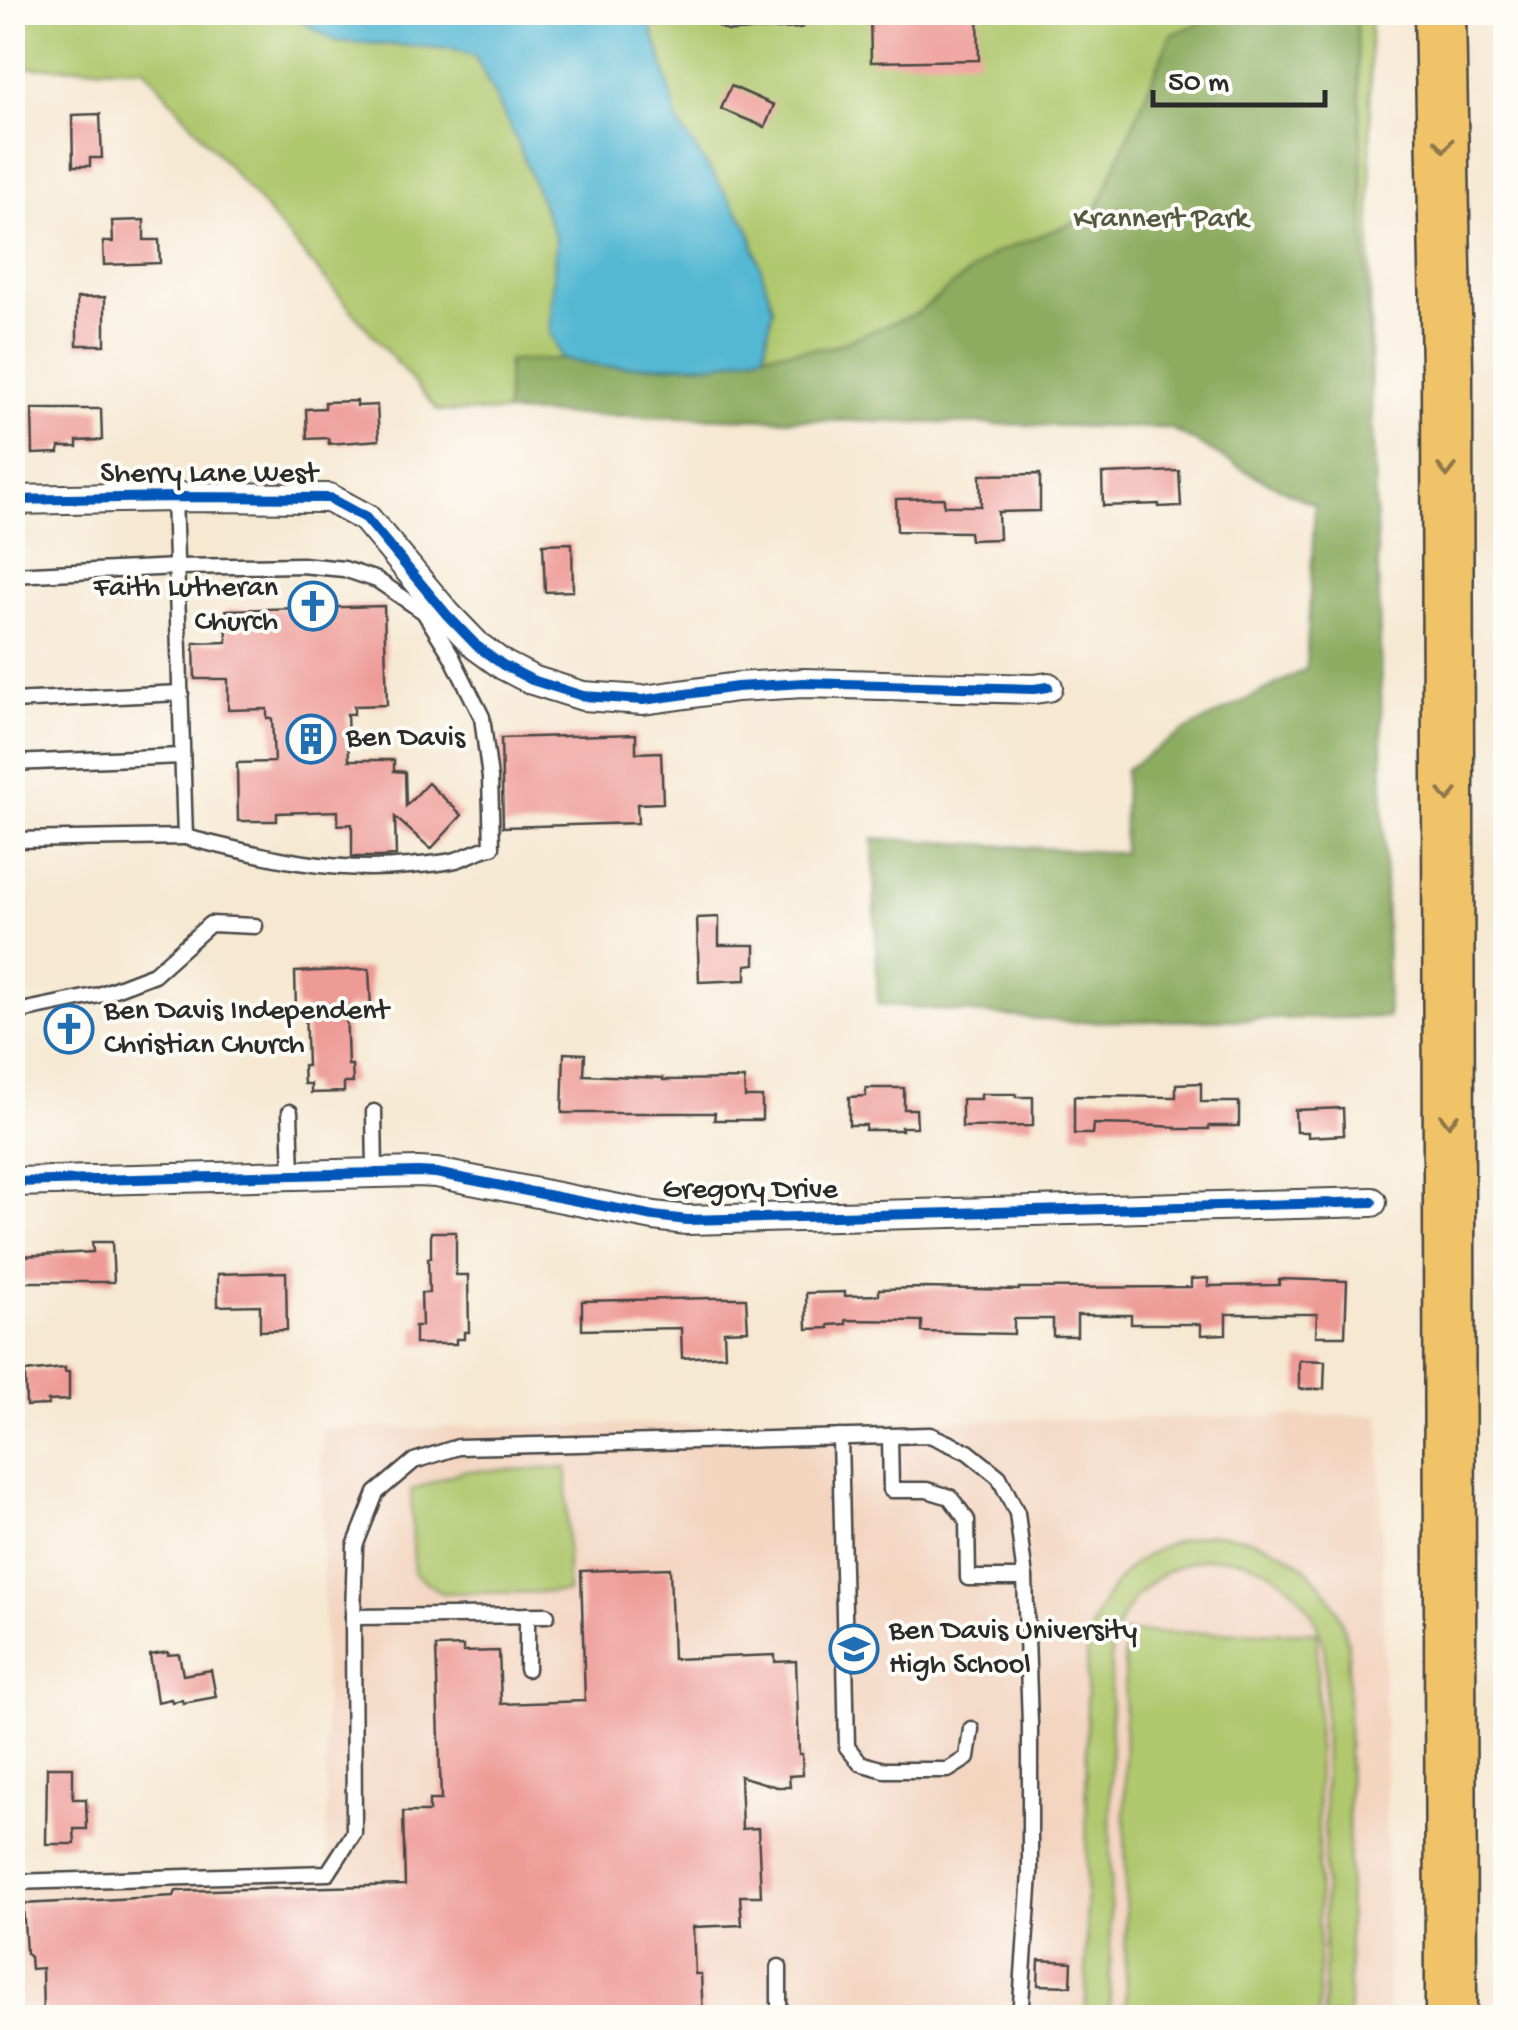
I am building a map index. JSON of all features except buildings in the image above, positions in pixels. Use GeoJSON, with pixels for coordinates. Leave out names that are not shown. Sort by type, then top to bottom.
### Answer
{"type":"FeatureCollection","features":[{"type":"Feature","properties":{"kind":"highway"},"geometry":{"type":"LineString","coordinates":[[1440,12],[1447,407],[1451,2018]]}},
{"type":"Feature","properties":{"kind":"highway"},"geometry":{"type":"LineString","coordinates":[[1429,2018],[1451,1832]]}},
{"type":"Feature","properties":{"kind":"street","name":"Sherry Lane West"},"geometry":{"type":"LineString","coordinates":[[12,500],[329,498],[366,518],[477,646],[532,680],[582,696],[643,700],[736,687],[804,683],[1048,687]]}},
{"type":"Feature","properties":{"kind":"street","name":"Gregory Drive"},"geometry":{"type":"LineString","coordinates":[[12,1182],[375,1172],[436,1174],[687,1220],[1372,1202]]}},
{"type":"Feature","properties":{"kind":"lane"},"geometry":{"type":"LineString","coordinates":[[708,12],[730,22],[798,20],[798,12]]}},
{"type":"Feature","properties":{"kind":"lane"},"geometry":{"type":"LineString","coordinates":[[174,497],[185,837]]}},
{"type":"Feature","properties":{"kind":"lane"},"geometry":{"type":"LineString","coordinates":[[12,575],[301,565],[344,569],[377,580],[424,612],[451,654],[482,717],[490,778],[492,847],[457,859],[362,868],[287,862],[185,837],[12,840]]}},
{"type":"Feature","properties":{"kind":"lane"},"geometry":{"type":"LineString","coordinates":[[12,700],[180,693]]}},
{"type":"Feature","properties":{"kind":"lane"},"geometry":{"type":"LineString","coordinates":[[12,763],[182,756]]}},
{"type":"Feature","properties":{"kind":"lane"},"geometry":{"type":"LineString","coordinates":[[12,1013],[100,995],[154,974],[210,924],[254,926]]}},
{"type":"Feature","properties":{"kind":"lane"},"geometry":{"type":"LineString","coordinates":[[290,1112],[292,1174]]}},
{"type":"Feature","properties":{"kind":"lane"},"geometry":{"type":"LineString","coordinates":[[374,1112],[375,1172]]}},
{"type":"Feature","properties":{"kind":"lane"},"geometry":{"type":"LineString","coordinates":[[12,1882],[328,1873],[354,1833],[355,1546],[376,1493],[414,1460],[458,1447],[930,1435],[968,1452],[999,1477],[1017,1513],[1026,1578],[1030,1724],[1030,1874],[1020,2018]]}},
{"type":"Feature","properties":{"kind":"lane"},"geometry":{"type":"LineString","coordinates":[[840,1436],[847,1747],[860,1763],[884,1770],[948,1770],[967,1758],[971,1728]]}},
{"type":"Feature","properties":{"kind":"lane"},"geometry":{"type":"LineString","coordinates":[[890,1436],[891,1490],[927,1490],[950,1497],[966,1520],[968,1578],[1026,1578]]}},
{"type":"Feature","properties":{"kind":"lane"},"geometry":{"type":"LineString","coordinates":[[527,1615],[527,1669]]}},
{"type":"Feature","properties":{"kind":"lane"},"geometry":{"type":"LineString","coordinates":[[353,1617],[547,1615]]}},
{"type":"Feature","properties":{"kind":"lane"},"geometry":{"type":"LineString","coordinates":[[778,1967],[778,2018]]}},
{"type":"Feature","properties":{"kind":"shaded area","name":"Ben Davis University High School"},"geometry":{"type":"Polygon","coordinates":[[[1380,1415],[1389,2017],[13,2017],[12,1874],[327,1869],[321,1429],[1380,1415]]]}},
{"type":"Feature","properties":{"kind":"green space","name":"Krannert Park"},"geometry":{"type":"Polygon","coordinates":[[[13,12],[1370,13],[1371,433],[438,411],[144,68],[13,67],[13,12]]]}},
{"type":"Feature","properties":{"kind":"green space"},"geometry":{"type":"Polygon","coordinates":[[[1224,13],[1356,13],[1379,599],[1388,1017],[1071,1022],[878,1004],[873,838],[1123,853],[1125,770],[1181,733],[1306,669],[1315,505],[1170,428],[506,413],[508,361],[718,364],[764,353],[831,347],[916,314],[993,254],[1095,214],[1171,35],[1224,13]]]}},
{"type":"Feature","properties":{"kind":"green space"},"geometry":{"type":"Polygon","coordinates":[[[567,1468],[567,1592],[441,1593],[414,1573],[411,1490],[462,1471],[567,1468]]]}},
{"type":"Feature","properties":{"kind":"green space"},"geometry":{"type":"Polygon","coordinates":[[[1210,1534],[1259,1542],[1299,1563],[1330,1597],[1348,1643],[1349,2017],[1324,2017],[1325,1653],[1321,1638],[1305,1603],[1275,1575],[1247,1562],[1218,1558],[1189,1562],[1162,1575],[1139,1594],[1122,1620],[1111,1651],[1110,2017],[1086,2017],[1087,1641],[1105,1599],[1130,1567],[1165,1546],[1210,1534]]]}},
{"type":"Feature","properties":{"kind":"green space"},"geometry":{"type":"Polygon","coordinates":[[[1317,1632],[1319,2017],[1126,2017],[1124,1633],[1317,1632]]]}},
{"type":"Feature","properties":{"kind":"water"},"geometry":{"type":"Polygon","coordinates":[[[286,13],[646,13],[679,125],[748,226],[773,308],[764,353],[718,364],[603,367],[562,359],[550,332],[556,239],[516,139],[475,56],[454,49],[335,41],[286,13]]]}},
{"type":"Feature","properties":{"kind":"cycle path"},"geometry":{"type":"LineString","coordinates":[[12,500],[329,498],[366,518],[477,646],[532,680],[583,696],[643,700],[737,687],[804,683],[1048,687]]}},
{"type":"Feature","properties":{"kind":"cycle path"},"geometry":{"type":"LineString","coordinates":[[12,1182],[436,1173],[687,1220],[1372,1202]]}},
{"type":"Feature","properties":{"kind":"place","name":"Faith Lutheran Church"},"geometry":{"type":"Point","coordinates":[313,606]}},
{"type":"Feature","properties":{"kind":"place","name":"Ben Davis"},"geometry":{"type":"Point","coordinates":[311,739]}},
{"type":"Feature","properties":{"kind":"place","name":"Ben Davis Independent Christian Church"},"geometry":{"type":"Point","coordinates":[69,1029]}},
{"type":"Feature","properties":{"kind":"place","name":"Ben Davis University High School"},"geometry":{"type":"Point","coordinates":[854,1649]}}]}
